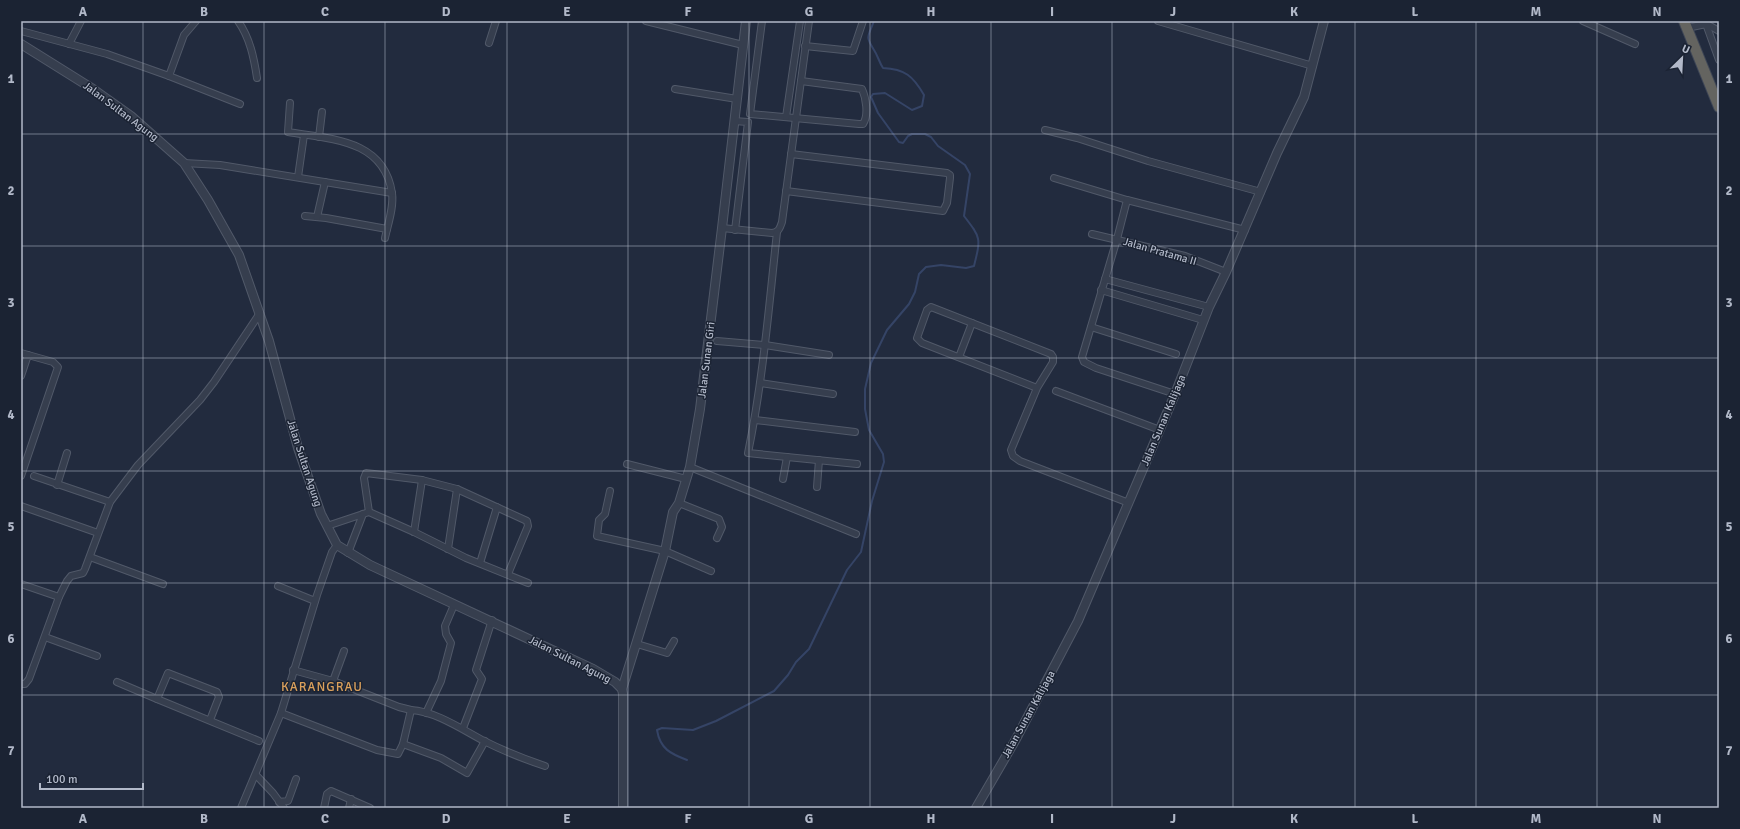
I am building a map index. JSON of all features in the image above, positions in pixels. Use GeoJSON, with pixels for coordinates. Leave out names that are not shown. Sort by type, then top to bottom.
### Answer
{"type":"FeatureCollection","features":[{"type":"Feature","properties":{"kind":"highway"},"geometry":{"type":"LineString","coordinates":[[1686,24],[1719,107]]}},
{"type":"Feature","properties":{"kind":"street"},"geometry":{"type":"LineString","coordinates":[[69,44],[81,21]]}},
{"type":"Feature","properties":{"kind":"street"},"geometry":{"type":"LineString","coordinates":[[169,76],[184,35],[196,21]]}},
{"type":"Feature","properties":{"kind":"street"},"geometry":{"type":"LineString","coordinates":[[238,21],[253,51],[257,78]]}},
{"type":"Feature","properties":{"kind":"street"},"geometry":{"type":"LineString","coordinates":[[490,43],[496,21]]}},
{"type":"Feature","properties":{"kind":"street"},"geometry":{"type":"LineString","coordinates":[[646,21],[743,45]]}},
{"type":"Feature","properties":{"kind":"street","name":"Jalan Sunan Giri"},"geometry":{"type":"LineString","coordinates":[[622,689],[665,551],[674,512],[679,503],[690,467],[700,409],[746,21]]}},
{"type":"Feature","properties":{"kind":"street"},"geometry":{"type":"LineString","coordinates":[[762,21],[750,114],[863,124],[866,118],[862,89],[801,81]]}},
{"type":"Feature","properties":{"kind":"street"},"geometry":{"type":"LineString","coordinates":[[786,117],[800,21]]}},
{"type":"Feature","properties":{"kind":"street"},"geometry":{"type":"LineString","coordinates":[[809,21],[782,222],[777,232],[765,345],[748,453],[857,464]]}},
{"type":"Feature","properties":{"kind":"street"},"geometry":{"type":"LineString","coordinates":[[805,46],[853,51],[863,21]]}},
{"type":"Feature","properties":{"kind":"street"},"geometry":{"type":"LineString","coordinates":[[1158,21],[1313,66]]}},
{"type":"Feature","properties":{"kind":"street","name":"Jalan Sunan Kalijaga"},"geometry":{"type":"LineString","coordinates":[[976,808],[1016,739],[1078,621],[1175,394],[1203,320],[1304,97],[1324,21]]}},
{"type":"Feature","properties":{"kind":"street"},"geometry":{"type":"LineString","coordinates":[[1583,21],[1635,44]]}},
{"type":"Feature","properties":{"kind":"street"},"geometry":{"type":"LineString","coordinates":[[1705,22],[1719,60]]}},
{"type":"Feature","properties":{"kind":"street"},"geometry":{"type":"LineString","coordinates":[[1686,24],[1705,22],[1719,31]]}},
{"type":"Feature","properties":{"kind":"street"},"geometry":{"type":"LineString","coordinates":[[21,31],[148,68],[240,104]]}},
{"type":"Feature","properties":{"kind":"street","name":"Jalan Sultan Agung"},"geometry":{"type":"LineString","coordinates":[[21,44],[93,89],[131,116],[184,163],[208,200],[239,254],[269,341],[298,448],[321,514],[337,545],[348,553],[454,605],[492,620],[593,668],[615,682],[622,689],[623,808]]}},
{"type":"Feature","properties":{"kind":"street"},"geometry":{"type":"LineString","coordinates":[[675,89],[737,99]]}},
{"type":"Feature","properties":{"kind":"street"},"geometry":{"type":"LineString","coordinates":[[290,103],[288,132],[351,143],[375,157],[385,172],[392,193],[385,238]]}},
{"type":"Feature","properties":{"kind":"street"},"geometry":{"type":"LineString","coordinates":[[318,137],[322,112]]}},
{"type":"Feature","properties":{"kind":"street"},"geometry":{"type":"LineString","coordinates":[[734,121],[748,122],[735,230]]}},
{"type":"Feature","properties":{"kind":"street"},"geometry":{"type":"LineString","coordinates":[[1045,130],[1077,138],[1148,162],[1261,192]]}},
{"type":"Feature","properties":{"kind":"street"},"geometry":{"type":"LineString","coordinates":[[298,177],[304,135]]}},
{"type":"Feature","properties":{"kind":"street"},"geometry":{"type":"LineString","coordinates":[[786,191],[943,211],[947,203],[950,178],[949,174],[791,154]]}},
{"type":"Feature","properties":{"kind":"street"},"geometry":{"type":"LineString","coordinates":[[184,163],[220,165],[392,193]]}},
{"type":"Feature","properties":{"kind":"street"},"geometry":{"type":"LineString","coordinates":[[1054,178],[1127,200],[1245,230]]}},
{"type":"Feature","properties":{"kind":"street"},"geometry":{"type":"LineString","coordinates":[[318,218],[325,182]]}},
{"type":"Feature","properties":{"kind":"street"},"geometry":{"type":"LineString","coordinates":[[1127,200],[1082,357],[1084,362],[1096,368],[1175,394]]}},
{"type":"Feature","properties":{"kind":"street"},"geometry":{"type":"LineString","coordinates":[[305,216],[387,229]]}},
{"type":"Feature","properties":{"kind":"street"},"geometry":{"type":"LineString","coordinates":[[722,228],[760,233],[777,232]]}},
{"type":"Feature","properties":{"kind":"street","name":"Jalan Pratama II"},"geometry":{"type":"LineString","coordinates":[[1092,234],[1184,256],[1226,272]]}},
{"type":"Feature","properties":{"kind":"street"},"geometry":{"type":"LineString","coordinates":[[1104,279],[1209,307]]}},
{"type":"Feature","properties":{"kind":"street"},"geometry":{"type":"LineString","coordinates":[[1133,299],[1137,288]]}},
{"type":"Feature","properties":{"kind":"street"},"geometry":{"type":"LineString","coordinates":[[1101,290],[1203,320]]}},
{"type":"Feature","properties":{"kind":"street"},"geometry":{"type":"LineString","coordinates":[[1163,308],[1166,296]]}},
{"type":"Feature","properties":{"kind":"street"},"geometry":{"type":"LineString","coordinates":[[1037,388],[922,342],[917,338],[927,310],[931,307],[1051,354],[1054,357],[1052,362],[1037,388],[1011,450],[1013,456],[1020,461],[1129,502]]}},
{"type":"Feature","properties":{"kind":"street"},"geometry":{"type":"LineString","coordinates":[[21,684],[28,682],[46,637],[59,597],[69,578],[83,573],[110,502],[138,465],[205,394],[260,313]]}},
{"type":"Feature","properties":{"kind":"street"},"geometry":{"type":"LineString","coordinates":[[959,357],[972,323]]}},
{"type":"Feature","properties":{"kind":"street"},"geometry":{"type":"LineString","coordinates":[[1091,327],[1176,354]]}},
{"type":"Feature","properties":{"kind":"street"},"geometry":{"type":"LineString","coordinates":[[717,341],[765,345],[829,355]]}},
{"type":"Feature","properties":{"kind":"street"},"geometry":{"type":"LineString","coordinates":[[21,353],[53,362],[58,367],[22,467],[21,476]]}},
{"type":"Feature","properties":{"kind":"street"},"geometry":{"type":"LineString","coordinates":[[21,376],[28,355]]}},
{"type":"Feature","properties":{"kind":"street"},"geometry":{"type":"LineString","coordinates":[[760,383],[833,394]]}},
{"type":"Feature","properties":{"kind":"street"},"geometry":{"type":"LineString","coordinates":[[1056,391],[1160,430]]}},
{"type":"Feature","properties":{"kind":"street"},"geometry":{"type":"LineString","coordinates":[[754,420],[855,432]]}},
{"type":"Feature","properties":{"kind":"street"},"geometry":{"type":"LineString","coordinates":[[57,485],[67,453]]}},
{"type":"Feature","properties":{"kind":"street"},"geometry":{"type":"LineString","coordinates":[[783,480],[787,457]]}},
{"type":"Feature","properties":{"kind":"street"},"geometry":{"type":"LineString","coordinates":[[817,487],[819,460]]}},
{"type":"Feature","properties":{"kind":"street"},"geometry":{"type":"LineString","coordinates":[[626,464],[686,479]]}},
{"type":"Feature","properties":{"kind":"street"},"geometry":{"type":"LineString","coordinates":[[690,467],[856,534]]}},
{"type":"Feature","properties":{"kind":"street"},"geometry":{"type":"LineString","coordinates":[[348,553],[366,513],[364,478],[366,473],[422,480],[457,489],[527,521],[528,523],[508,574]]}},
{"type":"Feature","properties":{"kind":"street"},"geometry":{"type":"LineString","coordinates":[[34,476],[110,502]]}},
{"type":"Feature","properties":{"kind":"street"},"geometry":{"type":"LineString","coordinates":[[414,532],[422,480]]}},
{"type":"Feature","properties":{"kind":"street"},"geometry":{"type":"LineString","coordinates":[[448,549],[457,489]]}},
{"type":"Feature","properties":{"kind":"street"},"geometry":{"type":"LineString","coordinates":[[610,491],[605,514],[599,520],[597,536],[665,551],[711,571]]}},
{"type":"Feature","properties":{"kind":"street"},"geometry":{"type":"LineString","coordinates":[[679,503],[719,519],[722,527],[717,538]]}},
{"type":"Feature","properties":{"kind":"street"},"geometry":{"type":"LineString","coordinates":[[21,506],[98,533]]}},
{"type":"Feature","properties":{"kind":"street"},"geometry":{"type":"LineString","coordinates":[[480,563],[497,507]]}},
{"type":"Feature","properties":{"kind":"street"},"geometry":{"type":"LineString","coordinates":[[327,526],[366,513],[414,532],[448,549],[528,582]]}},
{"type":"Feature","properties":{"kind":"street"},"geometry":{"type":"LineString","coordinates":[[241,808],[256,775],[263,743],[280,713],[315,601],[332,552],[337,545]]}},
{"type":"Feature","properties":{"kind":"street"},"geometry":{"type":"LineString","coordinates":[[90,557],[162,584]]}},
{"type":"Feature","properties":{"kind":"street"},"geometry":{"type":"LineString","coordinates":[[21,584],[59,597]]}},
{"type":"Feature","properties":{"kind":"street"},"geometry":{"type":"LineString","coordinates":[[278,586],[315,601]]}},
{"type":"Feature","properties":{"kind":"street"},"geometry":{"type":"LineString","coordinates":[[426,713],[441,681],[452,643],[446,634],[445,626],[454,605]]}},
{"type":"Feature","properties":{"kind":"street"},"geometry":{"type":"LineString","coordinates":[[463,728],[482,679],[476,670],[492,620]]}},
{"type":"Feature","properties":{"kind":"street"},"geometry":{"type":"LineString","coordinates":[[46,637],[98,656]]}},
{"type":"Feature","properties":{"kind":"street"},"geometry":{"type":"LineString","coordinates":[[637,644],[667,654],[674,641]]}},
{"type":"Feature","properties":{"kind":"street"},"geometry":{"type":"LineString","coordinates":[[333,681],[344,651]]}},
{"type":"Feature","properties":{"kind":"street"},"geometry":{"type":"LineString","coordinates":[[293,670],[333,681],[398,707],[411,710],[420,710],[463,728],[485,741],[522,758],[545,766]]}},
{"type":"Feature","properties":{"kind":"street"},"geometry":{"type":"LineString","coordinates":[[157,699],[168,673],[217,692],[219,697],[210,720]]}},
{"type":"Feature","properties":{"kind":"street"},"geometry":{"type":"LineString","coordinates":[[117,682],[263,743]]}},
{"type":"Feature","properties":{"kind":"street"},"geometry":{"type":"LineString","coordinates":[[280,713],[386,753],[398,754],[403,744],[411,710]]}},
{"type":"Feature","properties":{"kind":"street"},"geometry":{"type":"LineString","coordinates":[[403,744],[441,758],[467,773],[485,741]]}},
{"type":"Feature","properties":{"kind":"street"},"geometry":{"type":"LineString","coordinates":[[256,775],[284,808]]}},
{"type":"Feature","properties":{"kind":"street"},"geometry":{"type":"LineString","coordinates":[[279,802],[288,800],[296,778]]}},
{"type":"Feature","properties":{"kind":"street"},"geometry":{"type":"LineString","coordinates":[[324,808],[329,792],[337,793],[370,808]]}},
{"type":"Feature","properties":{"kind":"street"},"geometry":{"type":"LineString","coordinates":[[349,808],[351,799]]}},
{"type":"Feature","properties":{"kind":"waterway"},"geometry":{"type":"LineString","coordinates":[[687,760],[667,750],[661,742],[657,730],[662,728],[693,730],[716,721],[774,691],[788,675],[796,662],[809,649],[847,570],[861,552],[872,501],[884,462],[883,454],[869,430],[865,409],[865,389],[871,363],[887,330],[909,304],[915,292],[919,274],[926,267],[941,265],[966,268],[974,266],[978,249],[978,239],[974,229],[964,216],[970,174],[965,165],[938,146],[931,137],[925,134],[912,134],[908,136],[903,143],[899,142],[878,113],[871,97],[873,94],[885,93],[912,110],[922,106],[924,95],[916,83],[908,75],[897,70],[883,68],[880,64],[868,39],[874,21]]}},
{"type":"Feature","properties":{"kind":"district","name":"KARANGRAU"},"geometry":{"type":"Point","coordinates":[322,686]}}]}
